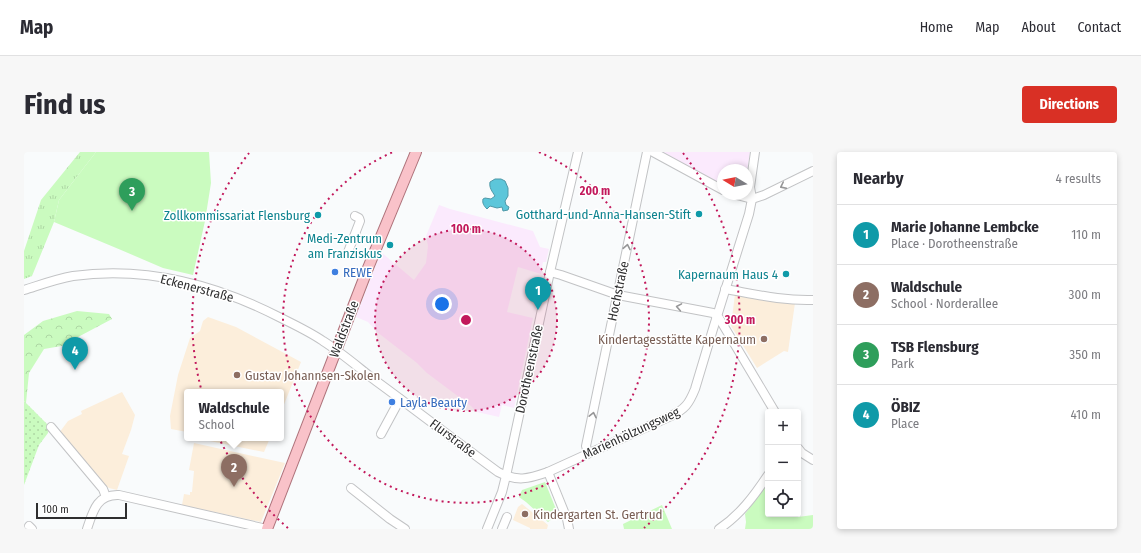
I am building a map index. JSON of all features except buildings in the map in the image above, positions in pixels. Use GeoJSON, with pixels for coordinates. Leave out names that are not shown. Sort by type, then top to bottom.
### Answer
{"type":"FeatureCollection","features":[{"type":"Feature","properties":{"kind":"main road","name":"Waldstraße"},"geometry":{"type":"LineString","coordinates":[[267,529],[374,253],[416,152]]}},
{"type":"Feature","properties":{"kind":"street","name":"Dorotheenstraße"},"geometry":{"type":"LineString","coordinates":[[487,529],[502,492],[506,476],[550,272],[578,152]]}},
{"type":"Feature","properties":{"kind":"street","name":"Hochstraße"},"geometry":{"type":"LineString","coordinates":[[588,453],[586,446],[647,152]]}},
{"type":"Feature","properties":{"kind":"street"},"geometry":{"type":"LineString","coordinates":[[653,152],[717,187]]}},
{"type":"Feature","properties":{"kind":"street","name":"Marienhölzungsweg"},"geometry":{"type":"LineString","coordinates":[[753,167],[755,154]]}},
{"type":"Feature","properties":{"kind":"street"},"geometry":{"type":"LineString","coordinates":[[753,199],[764,195],[813,171]]}},
{"type":"Feature","properties":{"kind":"street","name":"Marienhölzungsweg"},"geometry":{"type":"LineString","coordinates":[[506,476],[516,479],[525,479],[548,472],[676,413],[687,406],[692,399],[749,214],[752,200]]}},
{"type":"Feature","properties":{"kind":"street"},"geometry":{"type":"LineString","coordinates":[[348,252],[360,221],[359,218],[355,216]]}},
{"type":"Feature","properties":{"kind":"street"},"geometry":{"type":"LineString","coordinates":[[550,272],[618,294],[713,313],[717,316],[773,409]]}},
{"type":"Feature","properties":{"kind":"street","name":"Eckenerstraße"},"geometry":{"type":"LineString","coordinates":[[24,290],[60,279],[101,274],[129,274],[171,279],[209,288],[259,307],[336,350]]}},
{"type":"Feature","properties":{"kind":"street"},"geometry":{"type":"LineString","coordinates":[[725,289],[780,299],[813,300]]}},
{"type":"Feature","properties":{"kind":"street","name":"Flurstraße"},"geometry":{"type":"LineString","coordinates":[[336,350],[498,472],[506,476]]}},
{"type":"Feature","properties":{"kind":"street"},"geometry":{"type":"LineString","coordinates":[[381,434],[400,399]]}},
{"type":"Feature","properties":{"kind":"street"},"geometry":{"type":"LineString","coordinates":[[51,427],[103,489],[106,497]]}},
{"type":"Feature","properties":{"kind":"street"},"geometry":{"type":"LineString","coordinates":[[801,452],[813,460]]}},
{"type":"Feature","properties":{"kind":"street"},"geometry":{"type":"LineString","coordinates":[[548,472],[570,529]]}},
{"type":"Feature","properties":{"kind":"street"},"geometry":{"type":"LineString","coordinates":[[719,529],[748,504],[765,480]]}},
{"type":"Feature","properties":{"kind":"street"},"geometry":{"type":"LineString","coordinates":[[351,488],[405,529]]}},
{"type":"Feature","properties":{"kind":"street"},"geometry":{"type":"LineString","coordinates":[[87,529],[96,506],[106,497],[119,495],[267,529]]}},
{"type":"Feature","properties":{"kind":"street"},"geometry":{"type":"LineString","coordinates":[[502,529],[507,517]]}},
{"type":"Feature","properties":{"kind":"shaded area"},"geometry":{"type":"Polygon","coordinates":[[[663,152],[750,152],[748,164],[717,164],[717,183],[663,152]]]}},
{"type":"Feature","properties":{"kind":"shaded area"},"geometry":{"type":"Polygon","coordinates":[[[439,205],[533,231],[540,247],[549,249],[546,262],[543,262],[541,274],[518,267],[507,312],[533,318],[514,408],[502,405],[499,417],[477,412],[377,332],[368,322],[356,317],[381,252],[414,280],[426,263],[428,246],[426,236],[439,205]]]}},
{"type":"Feature","properties":{"kind":"shaded area","name":"Kindertagesstätte Kapernaum"},"geometry":{"type":"Polygon","coordinates":[[[735,294],[795,303],[788,352],[784,351],[757,368],[731,326],[735,294]]]}},
{"type":"Feature","properties":{"kind":"shaded area","name":"Gustav Johannsen-Skolen"},"geometry":{"type":"Polygon","coordinates":[[[208,317],[236,327],[301,362],[284,404],[284,389],[184,389],[184,431],[171,429],[170,416],[178,375],[190,338],[200,331],[203,321],[208,317]]]}},
{"type":"Feature","properties":{"kind":"shaded area"},"geometry":{"type":"Polygon","coordinates":[[[122,392],[135,415],[122,454],[129,456],[117,490],[109,488],[101,482],[59,433],[68,421],[82,414],[81,411],[122,392]]]}},
{"type":"Feature","properties":{"kind":"shaded area"},"geometry":{"type":"Polygon","coordinates":[[[210,441],[269,441],[264,452],[210,441]]]}},
{"type":"Feature","properties":{"kind":"shaded area"},"geometry":{"type":"Polygon","coordinates":[[[194,443],[285,463],[261,522],[182,505],[184,494],[190,495],[190,492],[192,492],[194,471],[189,470],[194,443]]]}},
{"type":"Feature","properties":{"kind":"shaded area","name":"Kindergarten St. Gertrud"},"geometry":{"type":"Polygon","coordinates":[[[522,504],[548,525],[547,529],[530,529],[513,520],[518,507],[522,504]]]}},
{"type":"Feature","properties":{"kind":"green space"},"geometry":{"type":"Polygon","coordinates":[[[80,152],[96,152],[59,200],[54,222],[32,276],[24,279],[24,251],[41,200],[80,152]]]}},
{"type":"Feature","properties":{"kind":"green space"},"geometry":{"type":"Polygon","coordinates":[[[96,152],[209,152],[211,183],[205,221],[193,275],[163,268],[54,222],[59,200],[96,152]]]}},
{"type":"Feature","properties":{"kind":"green space"},"geometry":{"type":"Polygon","coordinates":[[[77,311],[109,314],[112,319],[78,337],[73,344],[44,349],[29,373],[26,403],[24,401],[24,335],[43,321],[77,311]]]}},
{"type":"Feature","properties":{"kind":"green space"},"geometry":{"type":"Polygon","coordinates":[[[24,401],[49,426],[48,433],[39,445],[24,485],[24,401]]]}},
{"type":"Feature","properties":{"kind":"green space"},"geometry":{"type":"Polygon","coordinates":[[[545,482],[558,514],[548,522],[519,497],[522,490],[545,482]]]}},
{"type":"Feature","properties":{"kind":"green space"},"geometry":{"type":"Polygon","coordinates":[[[765,487],[765,517],[801,517],[813,515],[813,529],[745,529],[745,514],[765,487]]]}},
{"type":"Feature","properties":{"kind":"green space"},"geometry":{"type":"Polygon","coordinates":[[[662,505],[672,529],[624,529],[623,524],[662,505]]]}},
{"type":"Feature","properties":{"kind":"water"},"geometry":{"type":"Polygon","coordinates":[[[495,179],[505,181],[508,188],[508,196],[505,201],[506,205],[509,207],[508,210],[503,211],[502,207],[497,208],[490,206],[487,209],[483,202],[483,199],[485,198],[491,199],[495,196],[491,189],[490,182],[495,179]]]}},
{"type":"Feature","properties":{"kind":"place","name":"TSB Flensburg"},"geometry":{"type":"Point","coordinates":[132,211]}},
{"type":"Feature","properties":{"kind":"place","name":"Gotthard-und-Anna-Hansen-Stift"},"geometry":{"type":"Point","coordinates":[699,214]}},
{"type":"Feature","properties":{"kind":"place","name":"Zollkommissariat Flensburg"},"geometry":{"type":"Point","coordinates":[318,215]}},
{"type":"Feature","properties":{"kind":"place","name":"Medi-Zentrum am Franziskus"},"geometry":{"type":"Point","coordinates":[390,245]}},
{"type":"Feature","properties":{"kind":"place","name":"REWE"},"geometry":{"type":"Point","coordinates":[335,272]}},
{"type":"Feature","properties":{"kind":"place","name":"Kapernaum Haus 4"},"geometry":{"type":"Point","coordinates":[786,274]}},
{"type":"Feature","properties":{"kind":"place","name":"Marie Johanne Lembcke"},"geometry":{"type":"Point","coordinates":[538,310]}},
{"type":"Feature","properties":{"kind":"place","name":"Kindertagesstätte Kapernaum"},"geometry":{"type":"Point","coordinates":[764,339]}},
{"type":"Feature","properties":{"kind":"place","name":"ÖBIZ"},"geometry":{"type":"Point","coordinates":[75,370]}},
{"type":"Feature","properties":{"kind":"place","name":"Gustav Johannsen-Skolen"},"geometry":{"type":"Point","coordinates":[237,375]}},
{"type":"Feature","properties":{"kind":"place","name":"Layla Beauty"},"geometry":{"type":"Point","coordinates":[392,402]}},
{"type":"Feature","properties":{"kind":"place","name":"Waldschule"},"geometry":{"type":"Point","coordinates":[234,487]}},
{"type":"Feature","properties":{"kind":"place","name":"Kindergarten St. Gertrud"},"geometry":{"type":"Point","coordinates":[525,514]}}]}
